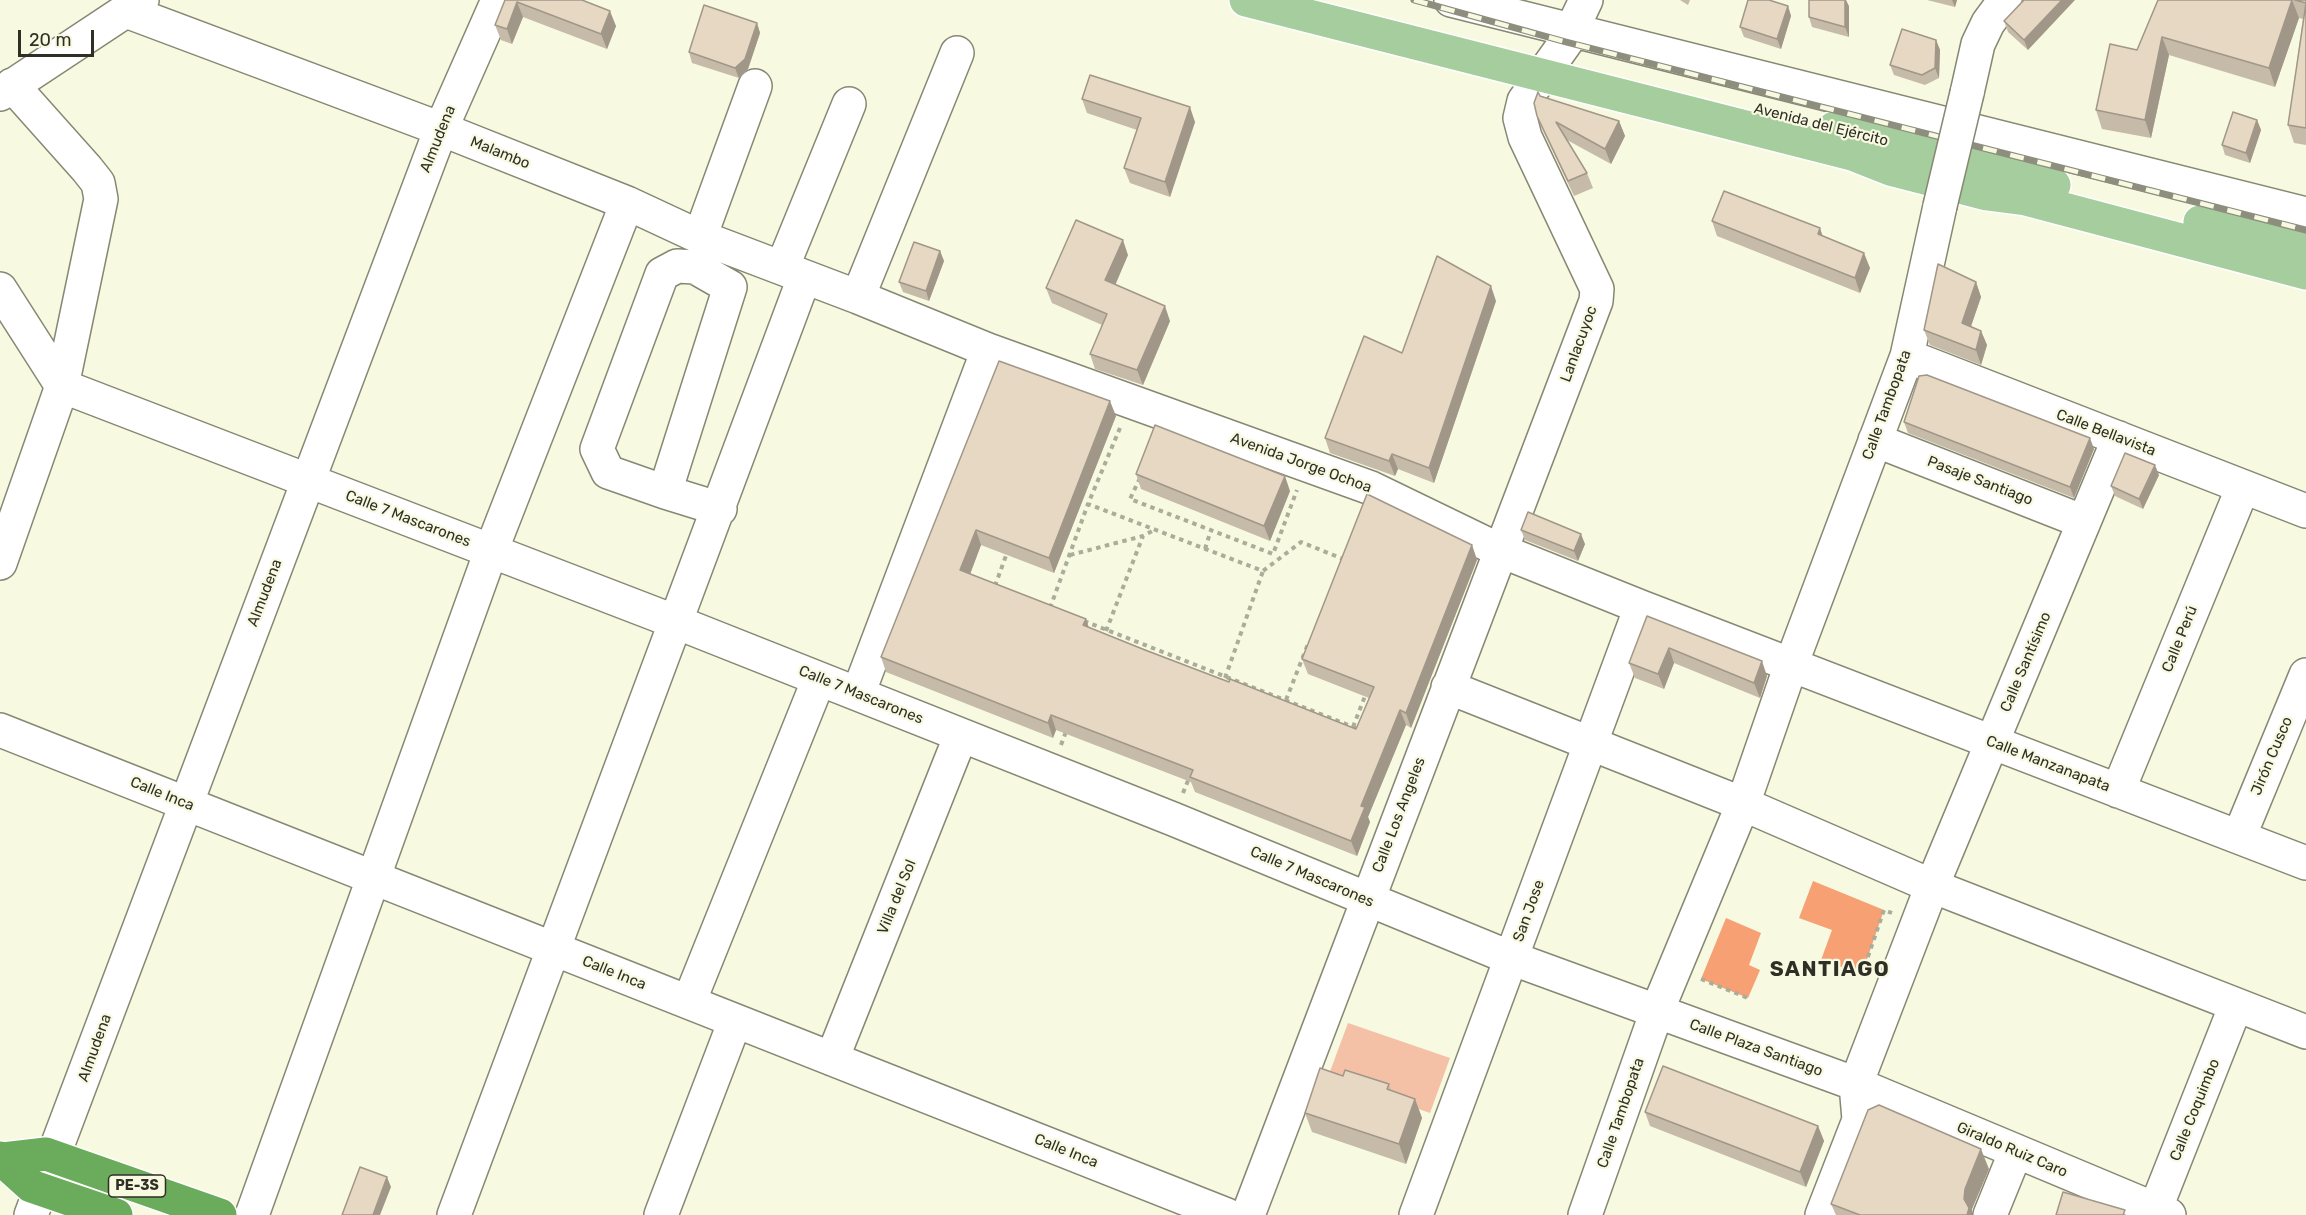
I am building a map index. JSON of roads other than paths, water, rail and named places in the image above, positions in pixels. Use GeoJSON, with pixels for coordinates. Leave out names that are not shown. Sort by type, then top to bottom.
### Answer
{"type":"FeatureCollection","features":[{"type":"Feature","properties":{"kind":"highway","name":"PE-3S"},"geometry":{"type":"LineString","coordinates":[[1,1158],[46,1154],[220,1215]]}},
{"type":"Feature","properties":{"kind":"highway","name":"PE-3S"},"geometry":{"type":"LineString","coordinates":[[1,1158],[31,1186],[36,1202],[116,1215]]}},
{"type":"Feature","properties":{"kind":"main road","name":"Avenida del Ejército"},"geometry":{"type":"LineString","coordinates":[[1246,0],[1549,67],[2306,249]]}},
{"type":"Feature","properties":{"kind":"main road","name":"Avenida del Ejército"},"geometry":{"type":"LineString","coordinates":[[1337,0],[1549,67],[1852,154],[1894,158],[1990,183],[2026,199],[2306,273]]}},
{"type":"Feature","properties":{"kind":"street","name":"Almudena"},"geometry":{"type":"LineString","coordinates":[[36,1202],[55,1157],[184,803],[441,129],[498,0]]}},
{"type":"Feature","properties":{"kind":"street","name":"Avenida del Ejército"},"geometry":{"type":"LineString","coordinates":[[1451,0],[2306,214]]}},
{"type":"Feature","properties":{"kind":"street"},"geometry":{"type":"LineString","coordinates":[[1549,67],[1573,29],[1586,0]]}},
{"type":"Feature","properties":{"kind":"street"},"geometry":{"type":"LineString","coordinates":[[1978,44],[1986,0]]}},
{"type":"Feature","properties":{"kind":"street","name":"Calle Tambopata"},"geometry":{"type":"LineString","coordinates":[[1585,1215],[1671,1016],[1791,665],[1906,356],[1978,44],[1988,23],[2006,0]]}},
{"type":"Feature","properties":{"kind":"street","name":"Malambo"},"geometry":{"type":"LineString","coordinates":[[134,5],[627,203],[700,237],[793,273]]}},
{"type":"Feature","properties":{"kind":"street"},"geometry":{"type":"LineString","coordinates":[[0,563],[62,386],[102,199],[98,183],[87,169],[6,89],[134,5]]}},
{"type":"Feature","properties":{"kind":"street"},"geometry":{"type":"LineString","coordinates":[[858,297],[957,53]]}},
{"type":"Feature","properties":{"kind":"street","name":"Lanlacuyoc"},"geometry":{"type":"LineString","coordinates":[[1499,550],[1597,295],[1597,289],[1522,129],[1520,109],[1549,67]]}},
{"type":"Feature","properties":{"kind":"street"},"geometry":{"type":"LineString","coordinates":[[700,237],[755,86]]}},
{"type":"Feature","properties":{"kind":"street"},"geometry":{"type":"LineString","coordinates":[[454,1215],[720,509],[793,273],[849,104]]}},
{"type":"Feature","properties":{"kind":"street"},"geometry":{"type":"LineString","coordinates":[[252,1215],[491,551],[627,203]]}},
{"type":"Feature","properties":{"kind":"street"},"geometry":{"type":"LineString","coordinates":[[664,492],[730,287],[695,267],[677,266],[662,274],[597,449],[608,472],[664,492],[720,509]]}},
{"type":"Feature","properties":{"kind":"street","name":"Avenida Jorge Ochoa"},"geometry":{"type":"LineString","coordinates":[[793,273],[988,350],[1371,488],[1499,550],[1791,665]]}},
{"type":"Feature","properties":{"kind":"street"},"geometry":{"type":"LineString","coordinates":[[0,289],[62,386]]}},
{"type":"Feature","properties":{"kind":"street"},"geometry":{"type":"LineString","coordinates":[[858,694],[988,350]]}},
{"type":"Feature","properties":{"kind":"street","name":"Calle Bellavista"},"geometry":{"type":"LineString","coordinates":[[1906,356],[2306,511]]}},
{"type":"Feature","properties":{"kind":"street","name":"Calle 7 Mascarones"},"geometry":{"type":"LineString","coordinates":[[62,386],[676,622],[1173,819],[1511,958],[1671,1016]]}},
{"type":"Feature","properties":{"kind":"street","name":"Calle Santísimo"},"geometry":{"type":"LineString","coordinates":[[1856,1084],[1932,886],[2119,438]]}},
{"type":"Feature","properties":{"kind":"street","name":"Pasaje Santiago"},"geometry":{"type":"LineString","coordinates":[[1875,441],[2084,522]]}},
{"type":"Feature","properties":{"kind":"street","name":"Calle Perú"},"geometry":{"type":"LineString","coordinates":[[2118,791],[2243,487]]}},
{"type":"Feature","properties":{"kind":"street","name":"Calle Los Angeles"},"geometry":{"type":"LineString","coordinates":[[1248,1215],[1499,550]]}},
{"type":"Feature","properties":{"kind":"street","name":"San Jose"},"geometry":{"type":"LineString","coordinates":[[1416,1215],[1641,607]]}},
{"type":"Feature","properties":{"kind":"street","name":"Calle Manzanapata"},"geometry":{"type":"LineString","coordinates":[[1791,665],[2306,863]]}},
{"type":"Feature","properties":{"kind":"street","name":"Jirón Cusco"},"geometry":{"type":"LineString","coordinates":[[2239,837],[2306,675]]}},
{"type":"Feature","properties":{"kind":"street"},"geometry":{"type":"LineString","coordinates":[[689,1002],[819,679]]}},
{"type":"Feature","properties":{"kind":"street"},"geometry":{"type":"LineString","coordinates":[[1448,687],[1743,804],[1932,886],[2306,1032]]}},
{"type":"Feature","properties":{"kind":"street","name":"Calle Inca"},"geometry":{"type":"LineString","coordinates":[[0,730],[1227,1215]]}},
{"type":"Feature","properties":{"kind":"street","name":"Villa del Sol"},"geometry":{"type":"LineString","coordinates":[[832,1059],[962,735]]}},
{"type":"Feature","properties":{"kind":"street","name":"Calle Coquimbo"},"geometry":{"type":"LineString","coordinates":[[2159,1213],[2236,1005]]}},
{"type":"Feature","properties":{"kind":"street","name":"Calle Plaza Santiago"},"geometry":{"type":"LineString","coordinates":[[1671,1016],[1856,1084]]}},
{"type":"Feature","properties":{"kind":"street"},"geometry":{"type":"LineString","coordinates":[[661,1215],[735,1021]]}},
{"type":"Feature","properties":{"kind":"street"},"geometry":{"type":"LineString","coordinates":[[1822,1215],[1859,1120],[1856,1084]]}},
{"type":"Feature","properties":{"kind":"street","name":"Giraldo Ruiz Caro"},"geometry":{"type":"LineString","coordinates":[[1856,1084],[2159,1213]]}},
{"type":"Feature","properties":{"kind":"street"},"geometry":{"type":"LineString","coordinates":[[1990,1215],[2016,1151]]}},
{"type":"Feature","properties":{"kind":"railway"},"geometry":{"type":"LineString","coordinates":[[1414,0],[1566,42],[2306,230]]}},
{"type":"Feature","properties":{"kind":"district","name":"SANTIAGO"},"geometry":{"type":"Point","coordinates":[1830,970]}}]}
